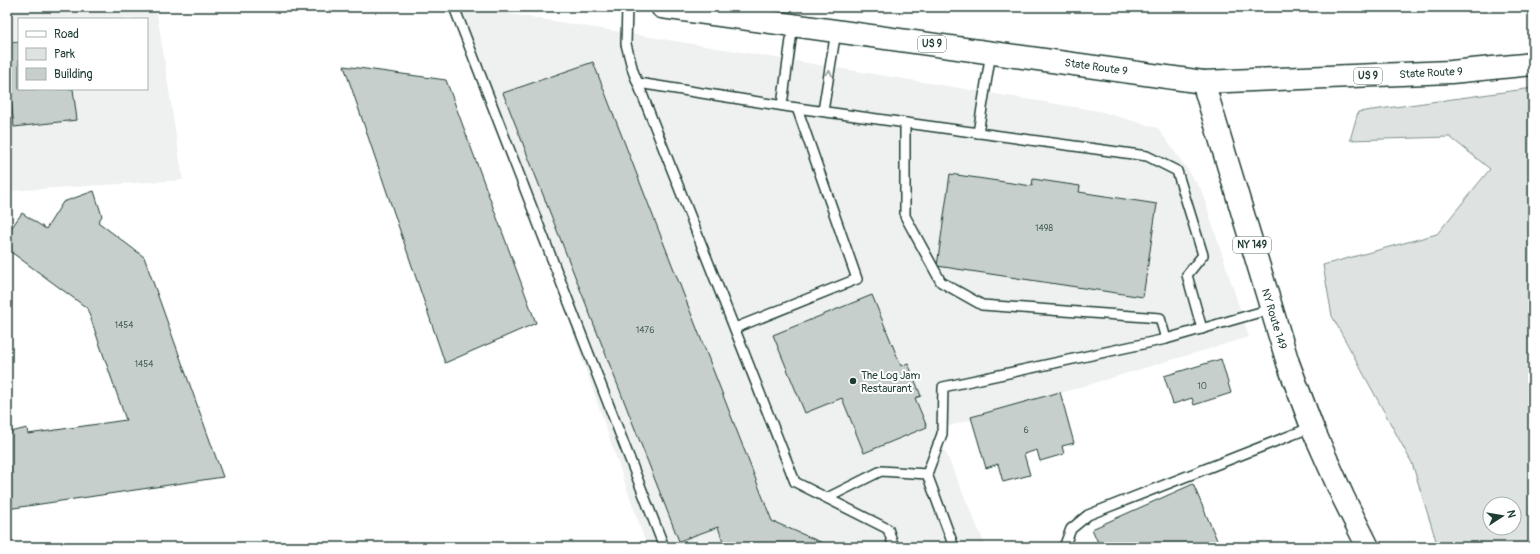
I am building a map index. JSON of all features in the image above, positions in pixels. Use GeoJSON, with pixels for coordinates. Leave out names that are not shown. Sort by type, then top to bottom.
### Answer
{"type":"FeatureCollection","features":[{"type":"Feature","properties":{"kind":"main road","name":"State Route 9"},"geometry":{"type":"LineString","coordinates":[[662,7],[1203,82],[1451,72],[1533,64]]}},
{"type":"Feature","properties":{"kind":"main road","name":"NY Route 149"},"geometry":{"type":"LineString","coordinates":[[1203,82],[1288,363],[1312,427],[1368,547]]}},
{"type":"Feature","properties":{"kind":"lane"},"geometry":{"type":"LineString","coordinates":[[454,7],[664,547]]}},
{"type":"Feature","properties":{"kind":"lane"},"geometry":{"type":"LineString","coordinates":[[627,7],[626,44],[633,71],[795,482],[888,530],[894,547]]}},
{"type":"Feature","properties":{"kind":"lane"},"geometry":{"type":"LineString","coordinates":[[782,105],[793,25]]}},
{"type":"Feature","properties":{"kind":"lane"},"geometry":{"type":"LineString","coordinates":[[823,112],[836,31]]}},
{"type":"Feature","properties":{"kind":"lane"},"geometry":{"type":"LineString","coordinates":[[978,133],[991,52]]}},
{"type":"Feature","properties":{"kind":"lane"},"geometry":{"type":"LineString","coordinates":[[638,83],[823,112],[1147,156],[1177,171],[1203,255],[1187,275],[1202,329]]}},
{"type":"Feature","properties":{"kind":"lane"},"geometry":{"type":"LineString","coordinates":[[735,328],[857,279],[797,108]]}},
{"type":"Feature","properties":{"kind":"lane"},"geometry":{"type":"LineString","coordinates":[[905,123],[905,216],[941,282],[982,304],[1160,318],[1166,339]]}},
{"type":"Feature","properties":{"kind":"lane"},"geometry":{"type":"LineString","coordinates":[[954,547],[927,474],[942,434],[944,388],[1166,339],[1271,309]]}},
{"type":"Feature","properties":{"kind":"lane"},"geometry":{"type":"LineString","coordinates":[[1064,547],[1071,529],[1088,515],[1312,427]]}},
{"type":"Feature","properties":{"kind":"lane"},"geometry":{"type":"LineString","coordinates":[[826,498],[881,470],[927,474]]}},
{"type":"Feature","properties":{"kind":"shaded area"},"geometry":{"type":"Polygon","coordinates":[[[7,7],[156,7],[183,180],[7,191],[7,7]]]}},
{"type":"Feature","properties":{"kind":"shaded area"},"geometry":{"type":"Polygon","coordinates":[[[461,7],[1099,111],[1158,128],[1201,189],[1249,337],[936,430],[986,547],[647,547],[461,7]]]}},
{"type":"Feature","properties":{"kind":"green space"},"geometry":{"type":"Polygon","coordinates":[[[1533,88],[1533,547],[1438,547],[1412,463],[1332,316],[1323,265],[1437,234],[1490,169],[1450,137],[1350,140],[1358,112],[1533,88]]]}},
{"type":"Feature","properties":{"kind":"building"},"geometry":{"type":"Polygon","coordinates":[[[18,42],[18,90],[73,90],[77,120],[14,127],[7,63],[7,43],[18,42]]]}},
{"type":"Feature","properties":{"kind":"building"},"geometry":{"type":"Polygon","coordinates":[[[593,62],[772,521],[832,547],[725,547],[718,527],[679,541],[503,93],[593,62]]]}},
{"type":"Feature","properties":{"kind":"building"},"geometry":{"type":"Polygon","coordinates":[[[344,66],[446,80],[536,323],[445,363],[344,66]]]}},
{"type":"Feature","properties":{"kind":"building"},"geometry":{"type":"Polygon","coordinates":[[[950,174],[1032,186],[1033,179],[1080,186],[1079,192],[1157,204],[1143,297],[937,266],[950,174]]]}},
{"type":"Feature","properties":{"kind":"building"},"geometry":{"type":"Polygon","coordinates":[[[94,191],[102,216],[98,222],[144,257],[223,477],[7,509],[7,433],[27,428],[28,434],[126,420],[87,308],[7,249],[7,234],[22,213],[46,229],[63,202],[94,191]]]}},
{"type":"Feature","properties":{"kind":"building","name":"The Log Jam Restaurant"},"geometry":{"type":"Polygon","coordinates":[[[872,295],[901,366],[908,363],[921,396],[915,398],[927,427],[864,453],[842,398],[805,413],[773,335],[872,295]]]}},
{"type":"Feature","properties":{"kind":"building"},"geometry":{"type":"Polygon","coordinates":[[[1221,359],[1231,393],[1194,405],[1192,398],[1173,404],[1164,376],[1221,359]]]}},
{"type":"Feature","properties":{"kind":"building"},"geometry":{"type":"Polygon","coordinates":[[[1060,392],[1074,443],[1062,446],[1064,454],[1040,461],[1037,450],[1024,454],[1030,475],[1003,482],[998,464],[986,468],[971,417],[1060,392]]]}},
{"type":"Feature","properties":{"kind":"building"},"geometry":{"type":"Polygon","coordinates":[[[1193,484],[1220,547],[1100,547],[1092,529],[1193,484]]]}},
{"type":"Feature","properties":{"kind":"place","name":"The Log Jam Restaurant"},"geometry":{"type":"Point","coordinates":[853,381]}}]}
